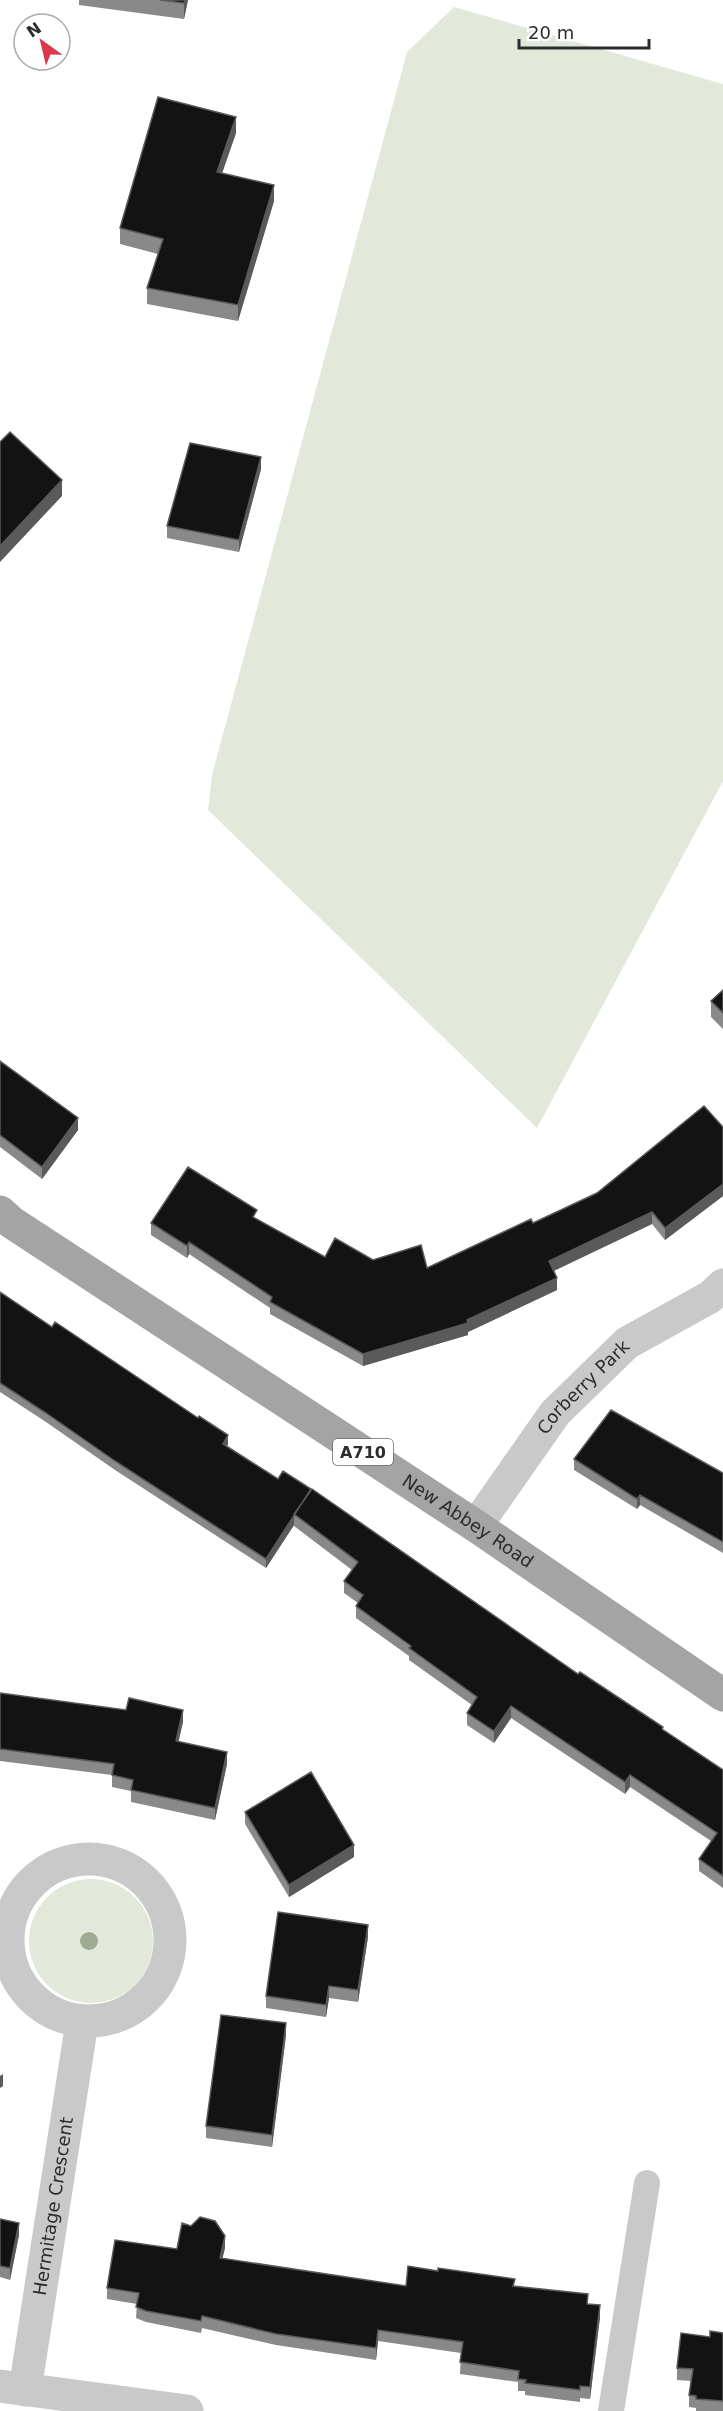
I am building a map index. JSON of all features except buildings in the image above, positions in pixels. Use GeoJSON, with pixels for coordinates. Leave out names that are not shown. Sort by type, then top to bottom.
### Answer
{"type":"FeatureCollection","features":[{"type":"Feature","properties":{"kind":"main road","name":"New Abbey Road"},"geometry":{"type":"LineString","coordinates":[[0,1212],[11,1222],[476,1526],[723,1695]]}},
{"type":"Feature","properties":{"kind":"street","name":"Corberry Park"},"geometry":{"type":"LineString","coordinates":[[476,1526],[555,1413],[563,1405],[627,1343],[710,1297],[723,1286]]}},
{"type":"Feature","properties":{"kind":"street"},"geometry":{"type":"LineString","coordinates":[[101,1859],[127,1868],[149,1884],[164,1908],[171,1935],[168,1963],[156,1988],[135,2007],[110,2019],[82,2022],[57,2016],[35,2002],[19,1982],[9,1958],[8,1932],[14,1907],[28,1885],[48,1869],[72,1860],[101,1859]]}},
{"type":"Feature","properties":{"kind":"street","name":"Hermitage Crescent"},"geometry":{"type":"LineString","coordinates":[[13,2388],[82,2022]]}},
{"type":"Feature","properties":{"kind":"street"},"geometry":{"type":"LineString","coordinates":[[13,2388],[187,2411]]}},
{"type":"Feature","properties":{"kind":"lane"},"geometry":{"type":"LineString","coordinates":[[611,2411],[647,2183]]}},
{"type":"Feature","properties":{"kind":"green space"},"geometry":{"type":"Polygon","coordinates":[[[454,7],[723,84],[723,781],[537,1128],[208,810],[212,775],[407,52],[454,7]]]}},
{"type":"Feature","properties":{"kind":"green space"},"geometry":{"type":"Polygon","coordinates":[[[91,1879],[115,1884],[135,1897],[148,1917],[153,1941],[148,1965],[135,1985],[115,1998],[91,2003],[67,1998],[47,1985],[34,1965],[29,1941],[34,1917],[47,1897],[67,1884],[91,1879]]]}}]}
